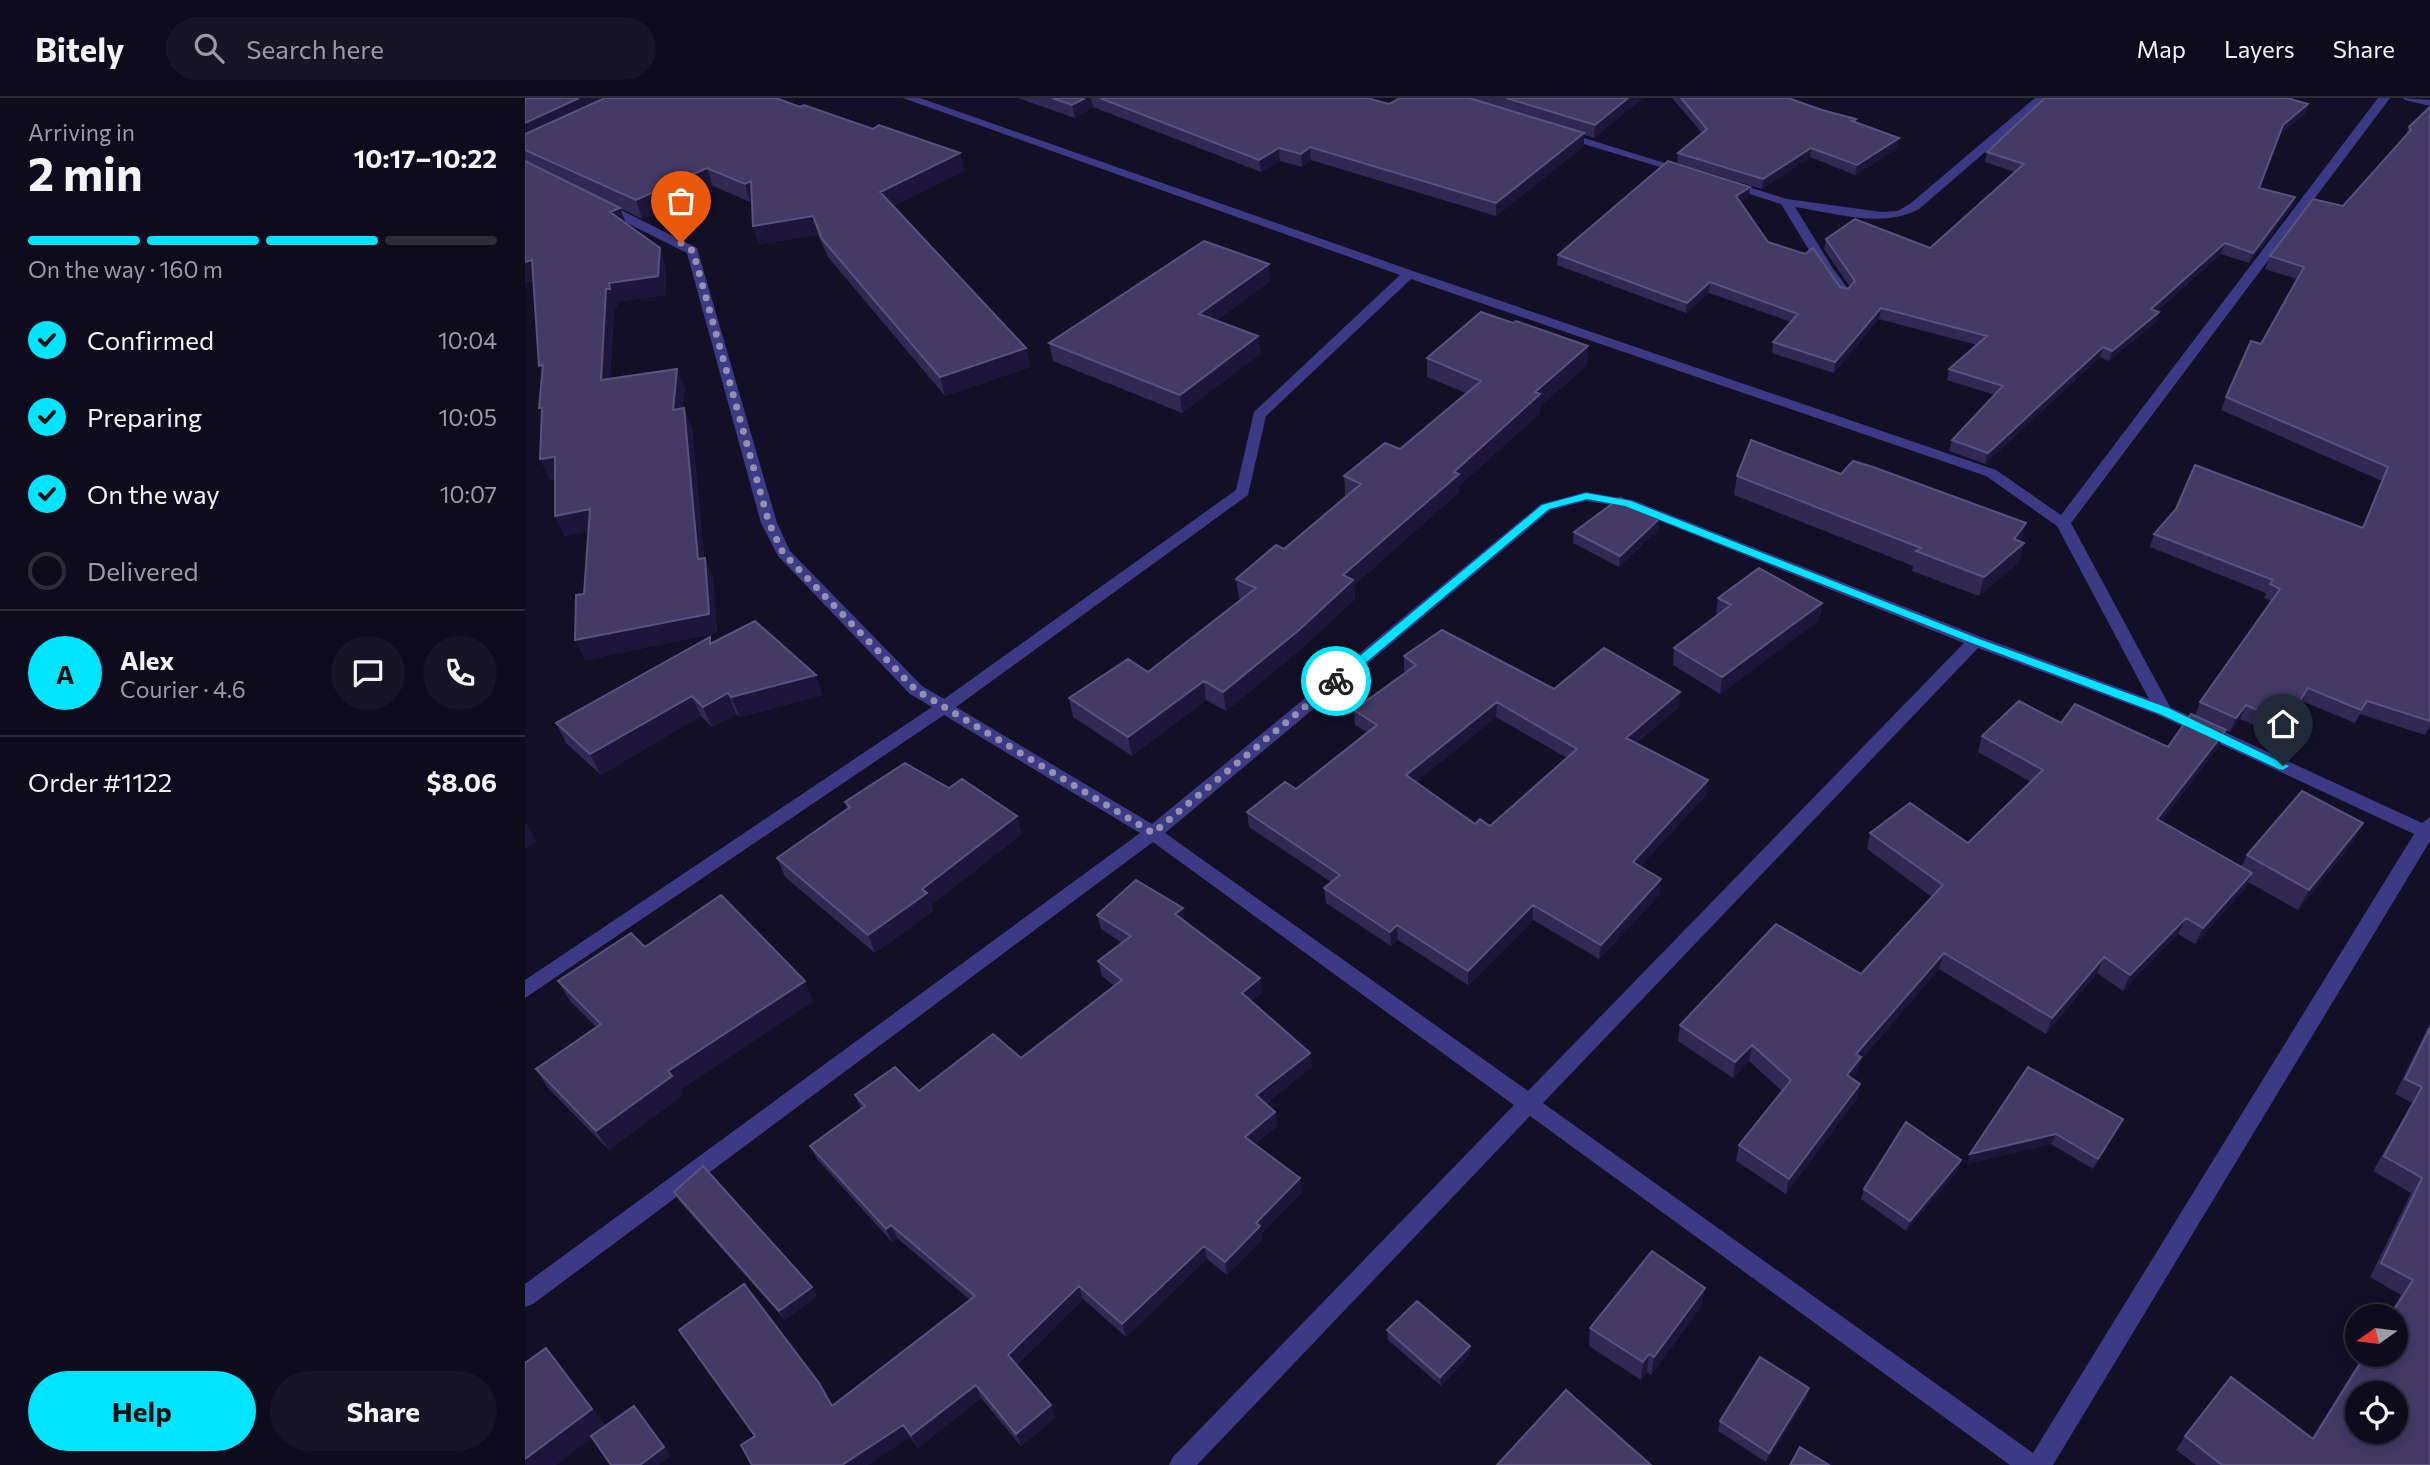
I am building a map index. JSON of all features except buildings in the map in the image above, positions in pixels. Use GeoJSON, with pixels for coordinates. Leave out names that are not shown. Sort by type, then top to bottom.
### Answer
{"type":"FeatureCollection","features":[{"type":"Feature","properties":{"kind":"street"},"geometry":{"type":"LineString","coordinates":[[909,98],[1409,274],[1991,473],[2063,523],[2164,711]]}},
{"type":"Feature","properties":{"kind":"street"},"geometry":{"type":"LineString","coordinates":[[1720,182],[1786,202],[1882,216],[1901,214],[1915,206],[2042,98]]}},
{"type":"Feature","properties":{"kind":"street"},"geometry":{"type":"LineString","coordinates":[[2063,523],[2385,98]]}},
{"type":"Feature","properties":{"kind":"street"},"geometry":{"type":"LineString","coordinates":[[2409,98],[2430,103]]}},
{"type":"Feature","properties":{"kind":"street"},"geometry":{"type":"LineString","coordinates":[[1549,130],[1694,174]]}},
{"type":"Feature","properties":{"kind":"street"},"geometry":{"type":"LineString","coordinates":[[585,197],[693,251],[769,523],[783,553],[916,690],[1153,833],[2031,1465]]}},
{"type":"Feature","properties":{"kind":"street"},"geometry":{"type":"LineString","coordinates":[[1786,202],[1825,268],[1845,293]]}},
{"type":"Feature","properties":{"kind":"street"},"geometry":{"type":"LineString","coordinates":[[525,990],[944,707],[1243,492],[1259,415],[1409,274]]}},
{"type":"Feature","properties":{"kind":"street"},"geometry":{"type":"LineString","coordinates":[[525,1297],[1153,833],[1545,507],[1586,496],[1628,503],[1975,641],[2164,711],[2429,830],[2039,1465]]}},
{"type":"Feature","properties":{"kind":"street"},"geometry":{"type":"LineString","coordinates":[[1181,1465],[1975,641]]}},
{"type":"Feature","properties":{"kind":"way so far"},"geometry":{"type":"LineString","coordinates":[[681,243],[693,251],[769,523],[783,553],[916,690],[1153,833],[1336,681]]}},
{"type":"Feature","properties":{"kind":"route"},"geometry":{"type":"LineString","coordinates":[[1336,681],[1545,507],[1586,496],[1628,503],[1975,641],[2164,711],[2283,766]]}}]}
